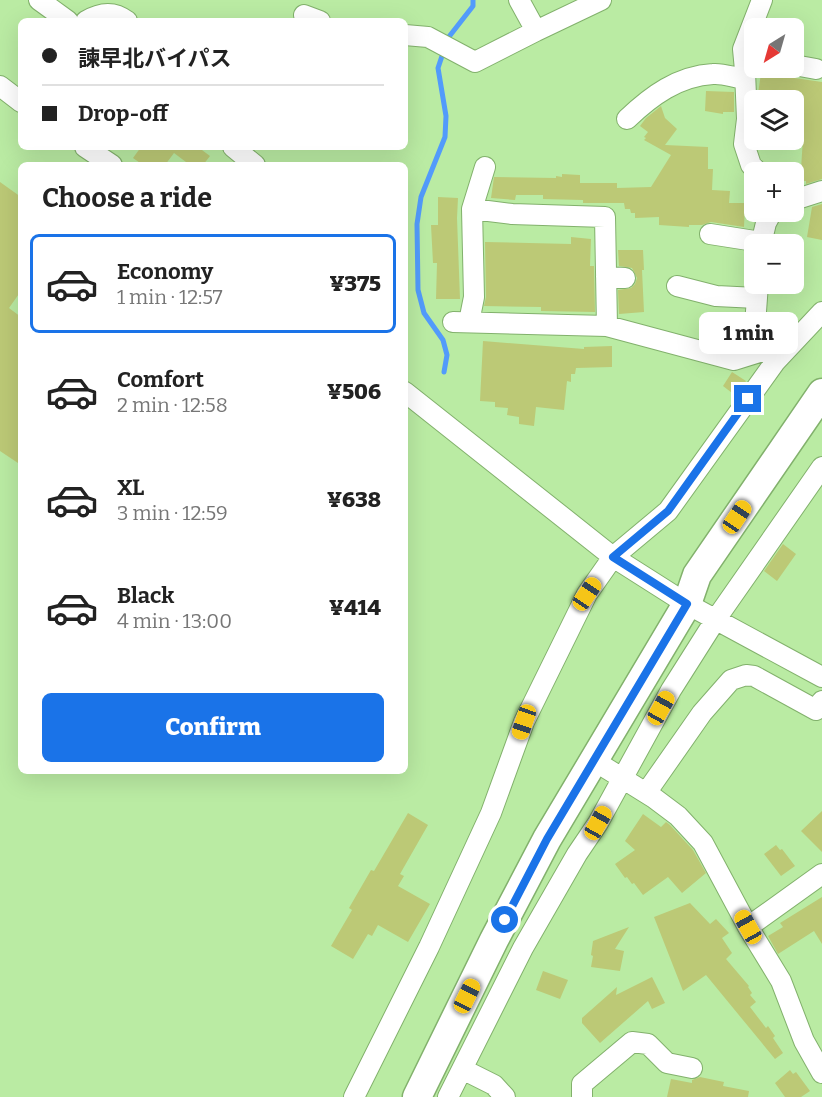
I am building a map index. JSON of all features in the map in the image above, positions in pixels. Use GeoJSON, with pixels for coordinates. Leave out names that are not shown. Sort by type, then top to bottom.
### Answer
{"type":"FeatureCollection","features":[{"type":"Feature","properties":{"kind":"highway"},"geometry":{"type":"LineString","coordinates":[[417,1097],[494,940],[592,760],[676,597],[697,575],[822,393]]}},
{"type":"Feature","properties":{"kind":"highway"},"geometry":{"type":"LineString","coordinates":[[676,597],[711,586],[822,419]]}},
{"type":"Feature","properties":{"kind":"street"},"geometry":{"type":"LineString","coordinates":[[39,0],[64,18]]}},
{"type":"Feature","properties":{"kind":"street"},"geometry":{"type":"LineString","coordinates":[[519,0],[536,31]]}},
{"type":"Feature","properties":{"kind":"street"},"geometry":{"type":"LineString","coordinates":[[408,35],[428,37],[475,62],[601,0]]}},
{"type":"Feature","properties":{"kind":"street"},"geometry":{"type":"LineString","coordinates":[[755,18],[762,0]]}},
{"type":"Feature","properties":{"kind":"street"},"geometry":{"type":"LineString","coordinates":[[94,18],[104,14],[117,14],[123,18]]}},
{"type":"Feature","properties":{"kind":"street"},"geometry":{"type":"LineString","coordinates":[[804,66],[816,69]]}},
{"type":"Feature","properties":{"kind":"street"},"geometry":{"type":"LineString","coordinates":[[627,119],[650,98],[681,80],[744,70]]}},
{"type":"Feature","properties":{"kind":"street"},"geometry":{"type":"LineString","coordinates":[[748,78],[744,144],[750,162]]}},
{"type":"Feature","properties":{"kind":"street"},"geometry":{"type":"LineString","coordinates":[[0,86],[18,100]]}},
{"type":"Feature","properties":{"kind":"street"},"geometry":{"type":"LineString","coordinates":[[93,150],[113,158]]}},
{"type":"Feature","properties":{"kind":"street"},"geometry":{"type":"LineString","coordinates":[[237,150],[251,162]]}},
{"type":"Feature","properties":{"kind":"street"},"geometry":{"type":"LineString","coordinates":[[485,167],[472,209],[474,297],[461,322],[607,326],[734,360],[771,356]]}},
{"type":"Feature","properties":{"kind":"street"},"geometry":{"type":"LineString","coordinates":[[804,197],[822,191]]}},
{"type":"Feature","properties":{"kind":"street"},"geometry":{"type":"LineString","coordinates":[[472,209],[512,214],[605,217],[616,277],[607,326]]}},
{"type":"Feature","properties":{"kind":"street"},"geometry":{"type":"LineString","coordinates":[[710,234],[744,240]]}},
{"type":"Feature","properties":{"kind":"street"},"geometry":{"type":"LineString","coordinates":[[684,293],[716,296],[744,293]]}},
{"type":"Feature","properties":{"kind":"street"},"geometry":{"type":"LineString","coordinates":[[758,294],[755,325],[771,356]]}},
{"type":"Feature","properties":{"kind":"street"},"geometry":{"type":"LineString","coordinates":[[354,1097],[429,947],[486,824],[524,722],[587,594],[613,557],[668,511],[771,356],[822,312]]}},
{"type":"Feature","properties":{"kind":"street"},"geometry":{"type":"LineString","coordinates":[[408,394],[613,557],[676,597],[822,677]]}},
{"type":"Feature","properties":{"kind":"street"},"geometry":{"type":"LineString","coordinates":[[448,1097],[523,948],[671,690],[716,618],[822,467]]}},
{"type":"Feature","properties":{"kind":"street"},"geometry":{"type":"LineString","coordinates":[[646,793],[702,713],[731,681],[746,675],[754,676],[816,710],[822,700]]}},
{"type":"Feature","properties":{"kind":"street"},"geometry":{"type":"LineString","coordinates":[[592,760],[646,793],[678,816],[703,843],[748,927],[781,981],[804,1041],[822,1074]]}},
{"type":"Feature","properties":{"kind":"street"},"geometry":{"type":"LineString","coordinates":[[748,927],[822,874]]}},
{"type":"Feature","properties":{"kind":"street"},"geometry":{"type":"LineString","coordinates":[[582,1097],[582,1083],[632,1042],[648,1044],[667,1063],[692,1068]]}},
{"type":"Feature","properties":{"kind":"street"},"geometry":{"type":"LineString","coordinates":[[462,1069],[494,1084],[505,1097]]}},
{"type":"Feature","properties":{"kind":"building"},"geometry":{"type":"Polygon","coordinates":[[[760,78],[795,78],[822,82],[822,179],[806,184],[804,181],[804,162],[801,162],[804,150],[804,90],[759,90],[760,78]]]}},
{"type":"Feature","properties":{"kind":"building"},"geometry":{"type":"Polygon","coordinates":[[[706,91],[734,92],[734,112],[723,112],[723,114],[705,111],[706,91]]]}},
{"type":"Feature","properties":{"kind":"building"},"geometry":{"type":"Polygon","coordinates":[[[661,106],[665,118],[677,129],[665,145],[708,147],[708,169],[713,169],[712,190],[730,191],[729,203],[744,203],[744,227],[711,222],[689,225],[689,227],[659,225],[659,217],[635,218],[635,213],[631,213],[630,209],[625,209],[624,203],[583,203],[583,200],[543,199],[543,195],[516,195],[515,200],[491,198],[494,177],[556,178],[556,176],[562,177],[562,174],[580,175],[580,183],[617,183],[617,188],[651,187],[671,155],[644,140],[648,132],[640,126],[661,106]]]}},
{"type":"Feature","properties":{"kind":"building"},"geometry":{"type":"Polygon","coordinates":[[[139,150],[202,150],[210,156],[205,162],[186,162],[174,153],[167,162],[139,162],[133,158],[139,150]]]}},
{"type":"Feature","properties":{"kind":"building"},"geometry":{"type":"Polygon","coordinates":[[[0,182],[18,195],[18,295],[9,308],[18,315],[18,463],[0,451],[0,182]]]}},
{"type":"Feature","properties":{"kind":"building"},"geometry":{"type":"Polygon","coordinates":[[[438,197],[458,198],[460,299],[436,299],[437,263],[433,263],[431,225],[438,225],[438,197]]]}},
{"type":"Feature","properties":{"kind":"building"},"geometry":{"type":"Polygon","coordinates":[[[822,204],[822,240],[807,237],[812,207],[822,204]]]}},
{"type":"Feature","properties":{"kind":"building"},"geometry":{"type":"Polygon","coordinates":[[[571,237],[591,239],[590,266],[594,266],[595,312],[541,311],[541,307],[484,306],[486,297],[485,242],[571,244],[571,237]]]}},
{"type":"Feature","properties":{"kind":"building"},"geometry":{"type":"Polygon","coordinates":[[[618,250],[643,250],[644,312],[619,314],[618,290],[631,288],[637,278],[632,268],[619,266],[618,250]]]}},
{"type":"Feature","properties":{"kind":"building"},"geometry":{"type":"Polygon","coordinates":[[[483,341],[584,349],[584,347],[612,346],[612,367],[576,368],[575,374],[571,374],[571,382],[567,381],[564,410],[536,407],[534,426],[519,424],[519,417],[507,415],[508,408],[495,407],[495,402],[480,401],[483,341]]]}},
{"type":"Feature","properties":{"kind":"building"},"geometry":{"type":"Polygon","coordinates":[[[732,372],[746,381],[736,396],[723,386],[732,372]]]}},
{"type":"Feature","properties":{"kind":"building"},"geometry":{"type":"Polygon","coordinates":[[[783,544],[796,554],[777,581],[764,571],[783,544]]]}},
{"type":"Feature","properties":{"kind":"building"},"geometry":{"type":"Polygon","coordinates":[[[822,811],[822,852],[801,831],[822,811]]]}},
{"type":"Feature","properties":{"kind":"building"},"geometry":{"type":"Polygon","coordinates":[[[408,813],[428,825],[400,874],[404,876],[398,886],[430,904],[408,942],[378,925],[372,936],[368,934],[353,959],[331,946],[352,910],[349,908],[371,870],[374,871],[408,813]]]}},
{"type":"Feature","properties":{"kind":"building"},"geometry":{"type":"Polygon","coordinates":[[[643,814],[661,827],[666,822],[670,825],[693,850],[706,873],[682,893],[668,877],[643,895],[634,883],[632,884],[627,877],[625,878],[615,864],[635,850],[625,841],[643,814]]]}},
{"type":"Feature","properties":{"kind":"building"},"geometry":{"type":"Polygon","coordinates":[[[776,845],[795,866],[781,876],[764,854],[776,845]]]}},
{"type":"Feature","properties":{"kind":"building"},"geometry":{"type":"Polygon","coordinates":[[[822,897],[822,944],[814,931],[778,954],[768,936],[783,927],[780,923],[822,897]]]}},
{"type":"Feature","properties":{"kind":"building"},"geometry":{"type":"Polygon","coordinates":[[[690,903],[710,924],[716,919],[729,933],[722,938],[732,953],[726,959],[749,986],[752,993],[750,995],[756,1002],[750,1007],[775,1036],[773,1038],[783,1053],[775,1059],[706,975],[683,991],[654,917],[690,903]]]}},
{"type":"Feature","properties":{"kind":"building"},"geometry":{"type":"Polygon","coordinates":[[[629,927],[615,949],[624,951],[620,971],[591,967],[593,941],[629,927]]]}},
{"type":"Feature","properties":{"kind":"building"},"geometry":{"type":"Polygon","coordinates":[[[543,971],[568,980],[560,999],[536,990],[543,971]]]}},
{"type":"Feature","properties":{"kind":"building"},"geometry":{"type":"Polygon","coordinates":[[[652,977],[665,1003],[652,1009],[648,1001],[600,1043],[582,1023],[582,1018],[617,987],[616,995],[652,977]]]}},
{"type":"Feature","properties":{"kind":"building"},"geometry":{"type":"Polygon","coordinates":[[[790,1070],[793,1074],[796,1072],[810,1091],[801,1097],[785,1097],[775,1083],[790,1070]]]}},
{"type":"Feature","properties":{"kind":"building"},"geometry":{"type":"Polygon","coordinates":[[[700,1077],[724,1082],[723,1086],[749,1091],[748,1097],[667,1097],[671,1079],[692,1083],[692,1080],[700,1077]]]}},
{"type":"Feature","properties":{"kind":"waterway"},"geometry":{"type":"LineString","coordinates":[[444,372],[447,355],[443,340],[424,313],[418,290],[417,224],[421,197],[445,137],[446,116],[438,68],[448,38],[473,6],[473,0]]}},
{"type":"Feature","properties":{"kind":"route"},"geometry":{"type":"LineString","coordinates":[[505,920],[547,839],[611,728],[687,604],[613,557],[668,511],[748,399]]}}]}
